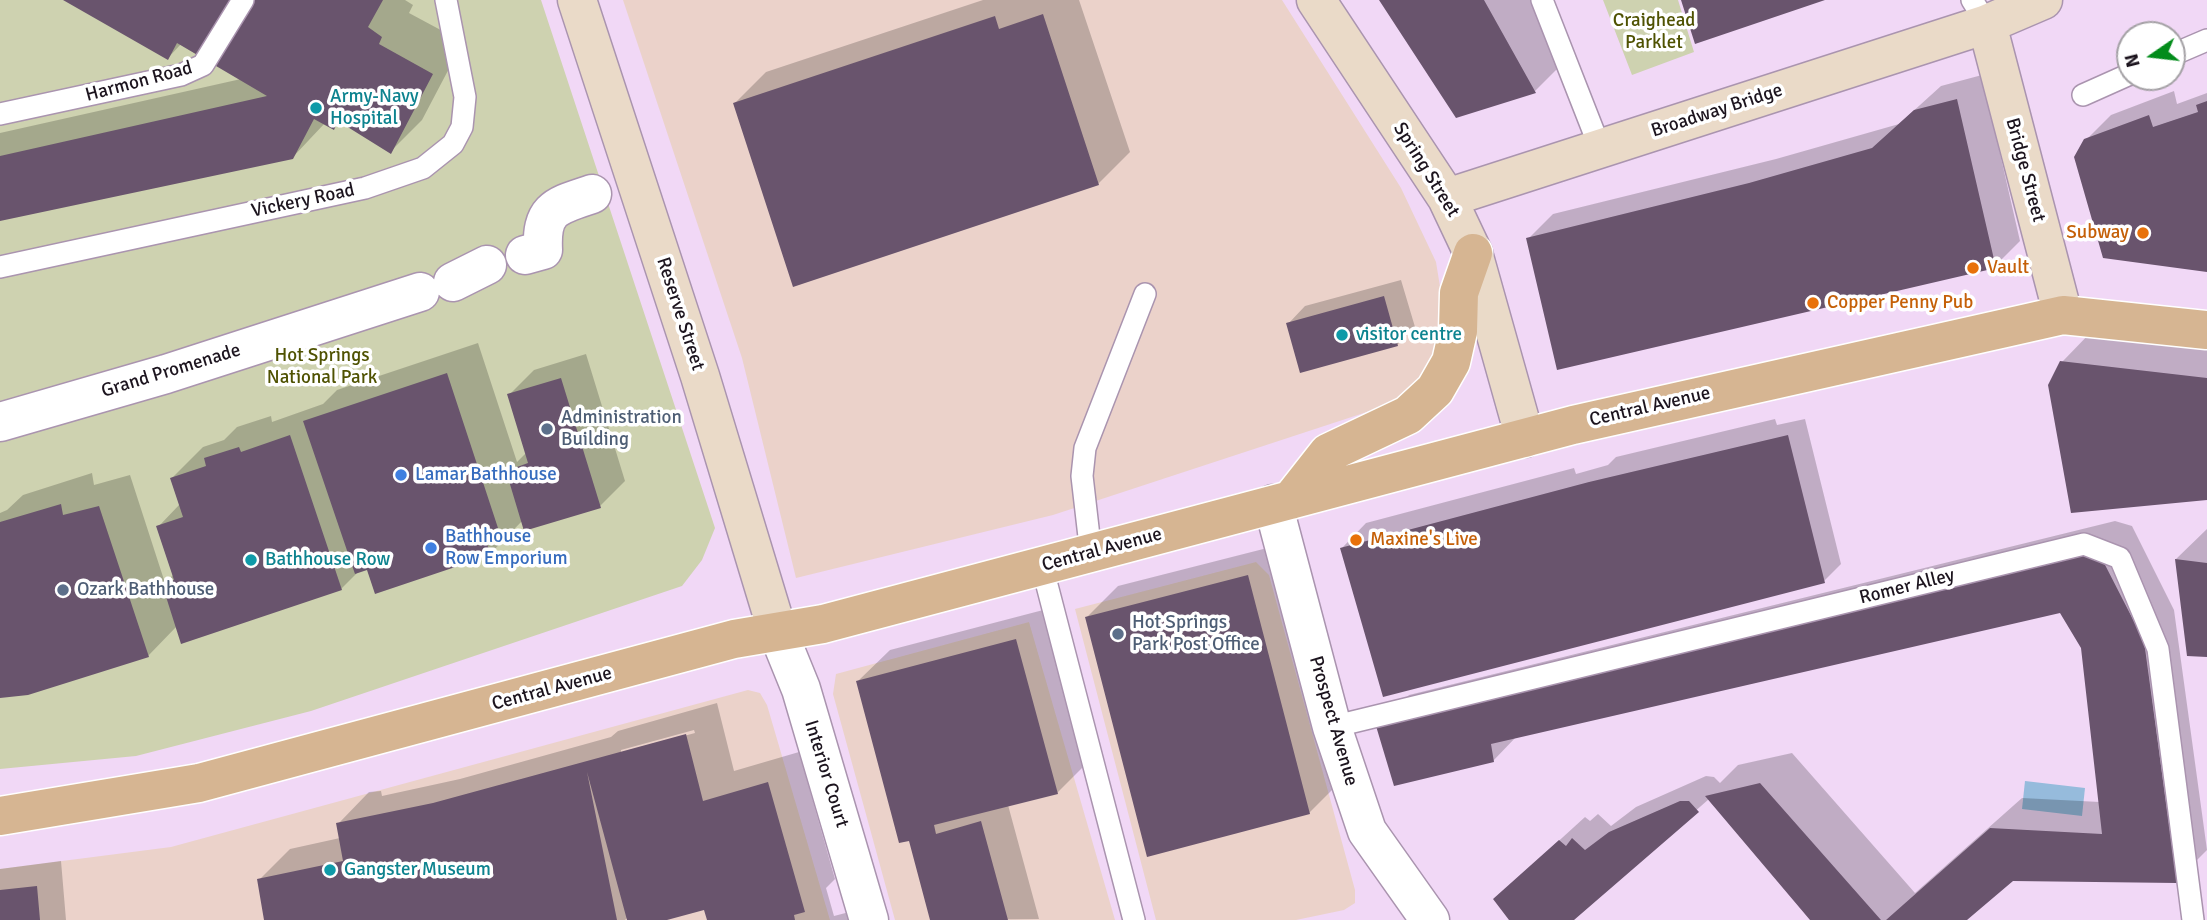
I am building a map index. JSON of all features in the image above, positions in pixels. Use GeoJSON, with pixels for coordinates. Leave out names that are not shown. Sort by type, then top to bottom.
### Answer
{"type":"FeatureCollection","features":[{"type":"Feature","properties":{"kind":"main road","name":"Reserve Street"},"geometry":{"type":"LineString","coordinates":[[578,0],[700,376],[777,630]]}},
{"type":"Feature","properties":{"kind":"main road","name":"Spring Street"},"geometry":{"type":"LineString","coordinates":[[1316,0],[1447,198],[1473,253],[1525,438]]}},
{"type":"Feature","properties":{"kind":"main road","name":"Broadway Bridge"},"geometry":{"type":"LineString","coordinates":[[1447,198],[1600,148],[1980,12],[2043,0]]}},
{"type":"Feature","properties":{"kind":"main road","name":"Bridge Street"},"geometry":{"type":"LineString","coordinates":[[1980,12],[2063,315]]}},
{"type":"Feature","properties":{"kind":"main road"},"geometry":{"type":"LineString","coordinates":[[1282,502],[1328,453],[1408,415],[1435,390],[1451,362],[1458,331],[1459,293],[1473,253]]}},
{"type":"Feature","properties":{"kind":"main road","name":"Central Avenue"},"geometry":{"type":"LineString","coordinates":[[0,816],[199,783],[777,630],[823,624],[1525,438],[2063,315],[2207,330]]}},
{"type":"Feature","properties":{"kind":"street"},"geometry":{"type":"LineString","coordinates":[[539,259],[544,221],[552,210],[592,194]]}},
{"type":"Feature","properties":{"kind":"street","name":"Grand Promenade"},"geometry":{"type":"LineString","coordinates":[[0,422],[166,374],[468,278],[475,270],[487,265]]}},
{"type":"Feature","properties":{"kind":"street","name":"Prospect Avenue"},"geometry":{"type":"LineString","coordinates":[[1282,502],[1332,727],[1367,831],[1414,916]]}},
{"type":"Feature","properties":{"kind":"street","name":"Interior Court"},"geometry":{"type":"LineString","coordinates":[[777,630],[800,689],[869,920]]}},
{"type":"Feature","properties":{"kind":"lane","name":"Harmon Road"},"geometry":{"type":"LineString","coordinates":[[0,114],[181,75],[202,65],[243,0]]}},
{"type":"Feature","properties":{"kind":"lane","name":"Vickery Road"},"geometry":{"type":"LineString","coordinates":[[0,267],[365,188],[423,167],[453,144],[462,127],[465,97],[446,0]]}},
{"type":"Feature","properties":{"kind":"lane"},"geometry":{"type":"LineString","coordinates":[[1542,0],[1600,148]]}},
{"type":"Feature","properties":{"kind":"lane"},"geometry":{"type":"LineString","coordinates":[[2186,49],[2207,40]]}},
{"type":"Feature","properties":{"kind":"lane"},"geometry":{"type":"LineString","coordinates":[[2083,95],[2116,80]]}},
{"type":"Feature","properties":{"kind":"lane"},"geometry":{"type":"LineString","coordinates":[[1091,554],[1082,477],[1085,448],[1145,294]]}},
{"type":"Feature","properties":{"kind":"lane","name":"Romer Alley"},"geometry":{"type":"LineString","coordinates":[[1332,727],[2084,544],[2120,558],[2158,649],[2193,920]]}},
{"type":"Feature","properties":{"kind":"lane"},"geometry":{"type":"LineString","coordinates":[[1042,566],[1133,920]]}},
{"type":"Feature","properties":{"kind":"shaded area"},"geometry":{"type":"Polygon","coordinates":[[[623,0],[1282,0],[1401,188],[1436,262],[1449,342],[1418,390],[1376,409],[1053,515],[796,578],[742,358],[623,0]]]}},
{"type":"Feature","properties":{"kind":"shaded area"},"geometry":{"type":"Polygon","coordinates":[[[1256,562],[1269,575],[1355,890],[1355,903],[1344,910],[1296,920],[1156,920],[1075,609],[1256,562]]]}},
{"type":"Feature","properties":{"kind":"shaded area"},"geometry":{"type":"Polygon","coordinates":[[[1029,622],[1115,920],[895,920],[833,694],[836,674],[1029,622]]]}},
{"type":"Feature","properties":{"kind":"shaded area"},"geometry":{"type":"Polygon","coordinates":[[[748,690],[760,693],[767,705],[830,920],[0,920],[0,869],[171,847],[748,690]]]}},
{"type":"Feature","properties":{"kind":"green space","name":"Hot Springs National Park"},"geometry":{"type":"Polygon","coordinates":[[[0,0],[541,0],[715,528],[702,560],[682,586],[311,711],[136,756],[0,769],[0,0]]]}},
{"type":"Feature","properties":{"kind":"green space","name":"Craighead Parklet"},"geometry":{"type":"Polygon","coordinates":[[[1603,0],[1678,0],[1694,52],[1632,75],[1603,0]]]}},
{"type":"Feature","properties":{"kind":"water"},"geometry":{"type":"Polygon","coordinates":[[[2025,781],[2085,788],[2082,816],[2022,809],[2025,781]]]}},
{"type":"Feature","properties":{"kind":"building","name":"Army-Navy Hospital"},"geometry":{"type":"Polygon","coordinates":[[[63,0],[383,0],[368,27],[382,37],[379,44],[433,74],[391,154],[338,121],[334,130],[314,119],[293,159],[0,221],[0,156],[267,96],[177,43],[168,60],[63,0]]]}},
{"type":"Feature","properties":{"kind":"building"},"geometry":{"type":"Polygon","coordinates":[[[1379,0],[1484,0],[1536,93],[1456,118],[1379,0]]]}},
{"type":"Feature","properties":{"kind":"building"},"geometry":{"type":"Polygon","coordinates":[[[1681,0],[1825,0],[1695,44],[1681,0]]]}},
{"type":"Feature","properties":{"kind":"building"},"geometry":{"type":"Polygon","coordinates":[[[1043,14],[1099,185],[793,287],[733,103],[995,16],[999,29],[1043,14]]]}},
{"type":"Feature","properties":{"kind":"building"},"geometry":{"type":"Polygon","coordinates":[[[1957,99],[1996,268],[1557,370],[1526,238],[1749,183],[1872,148],[1914,110],[1957,99]]]}},
{"type":"Feature","properties":{"kind":"building"},"geometry":{"type":"Polygon","coordinates":[[[2207,101],[2207,272],[2103,258],[2074,157],[2084,139],[2149,115],[2153,127],[2198,112],[2196,105],[2207,101]]]}},
{"type":"Feature","properties":{"kind":"building","name":"visitor centre"},"geometry":{"type":"Polygon","coordinates":[[[1384,296],[1398,346],[1300,373],[1286,323],[1384,296]]]}},
{"type":"Feature","properties":{"kind":"building"},"geometry":{"type":"Polygon","coordinates":[[[2060,361],[2207,378],[2207,500],[2071,513],[2048,385],[2060,361]]]}},
{"type":"Feature","properties":{"kind":"building","name":"Lamar Bathhouse"},"geometry":{"type":"Polygon","coordinates":[[[447,373],[498,528],[483,533],[491,555],[375,594],[367,570],[355,574],[303,421],[447,373]]]}},
{"type":"Feature","properties":{"kind":"building","name":"Administration Building"},"geometry":{"type":"Polygon","coordinates":[[[561,378],[601,508],[524,531],[506,471],[528,463],[507,394],[561,378]]]}},
{"type":"Feature","properties":{"kind":"building"},"geometry":{"type":"Polygon","coordinates":[[[290,435],[342,590],[181,644],[162,584],[174,580],[156,526],[183,517],[170,478],[206,466],[204,458],[239,447],[241,452],[290,435]]]}},
{"type":"Feature","properties":{"kind":"building"},"geometry":{"type":"Polygon","coordinates":[[[1788,435],[1825,583],[1383,697],[1340,548],[1589,482],[1788,435]]]}},
{"type":"Feature","properties":{"kind":"building","name":"Ozark Bathhouse"},"geometry":{"type":"Polygon","coordinates":[[[61,504],[63,515],[99,506],[149,657],[28,695],[0,698],[0,522],[61,504]]]}},
{"type":"Feature","properties":{"kind":"building"},"geometry":{"type":"Polygon","coordinates":[[[2083,551],[2101,557],[2144,641],[2177,883],[2013,881],[1967,920],[1886,920],[1990,828],[2102,834],[2081,648],[2060,613],[1491,744],[1494,762],[1394,786],[1376,726],[2083,551]]]}},
{"type":"Feature","properties":{"kind":"building"},"geometry":{"type":"Polygon","coordinates":[[[2175,559],[2207,563],[2207,657],[2187,656],[2175,559]]]}},
{"type":"Feature","properties":{"kind":"building"},"geometry":{"type":"Polygon","coordinates":[[[1248,575],[1310,814],[1147,857],[1085,617],[1248,575]]]}},
{"type":"Feature","properties":{"kind":"building"},"geometry":{"type":"Polygon","coordinates":[[[1016,639],[1058,794],[934,825],[936,834],[981,821],[1008,920],[930,920],[909,841],[899,843],[856,681],[1016,639]]]}},
{"type":"Feature","properties":{"kind":"building"},"geometry":{"type":"Polygon","coordinates":[[[686,734],[703,801],[768,782],[805,912],[794,915],[795,920],[707,920],[704,910],[667,920],[627,920],[587,772],[617,920],[264,920],[257,879],[343,861],[336,823],[433,803],[686,734]]]}},
{"type":"Feature","properties":{"kind":"building"},"geometry":{"type":"Polygon","coordinates":[[[1760,783],[1881,920],[1810,920],[1705,796],[1760,783]]]}},
{"type":"Feature","properties":{"kind":"building"},"geometry":{"type":"Polygon","coordinates":[[[1680,801],[1689,801],[1699,812],[1574,920],[1509,920],[1493,899],[1559,840],[1566,846],[1572,838],[1585,850],[1609,832],[1680,801]]]}},
{"type":"Feature","properties":{"kind":"building"},"geometry":{"type":"Polygon","coordinates":[[[37,886],[40,920],[0,920],[0,890],[37,886]]]}},
{"type":"Feature","properties":{"kind":"place","name":"Army-Navy Hospital"},"geometry":{"type":"Point","coordinates":[316,108]}},
{"type":"Feature","properties":{"kind":"place","name":"Subway"},"geometry":{"type":"Point","coordinates":[2143,233]}},
{"type":"Feature","properties":{"kind":"place","name":"Vault"},"geometry":{"type":"Point","coordinates":[1973,268]}},
{"type":"Feature","properties":{"kind":"place","name":"Copper Penny Pub"},"geometry":{"type":"Point","coordinates":[1813,303]}},
{"type":"Feature","properties":{"kind":"place","name":"visitor centre"},"geometry":{"type":"Point","coordinates":[1342,335]}},
{"type":"Feature","properties":{"kind":"place","name":"Administration Building"},"geometry":{"type":"Point","coordinates":[547,429]}},
{"type":"Feature","properties":{"kind":"place","name":"Lamar Bathhouse"},"geometry":{"type":"Point","coordinates":[401,475]}},
{"type":"Feature","properties":{"kind":"place","name":"Maxine's Live"},"geometry":{"type":"Point","coordinates":[1356,540]}},
{"type":"Feature","properties":{"kind":"place","name":"Bathhouse Row Emporium"},"geometry":{"type":"Point","coordinates":[431,548]}},
{"type":"Feature","properties":{"kind":"place","name":"Bathhouse Row"},"geometry":{"type":"Point","coordinates":[251,560]}},
{"type":"Feature","properties":{"kind":"place","name":"Ozark Bathhouse"},"geometry":{"type":"Point","coordinates":[63,590]}},
{"type":"Feature","properties":{"kind":"place","name":"Hot Springs Park Post Office"},"geometry":{"type":"Point","coordinates":[1118,634]}},
{"type":"Feature","properties":{"kind":"place","name":"Gangster Museum"},"geometry":{"type":"Point","coordinates":[330,870]}}]}
